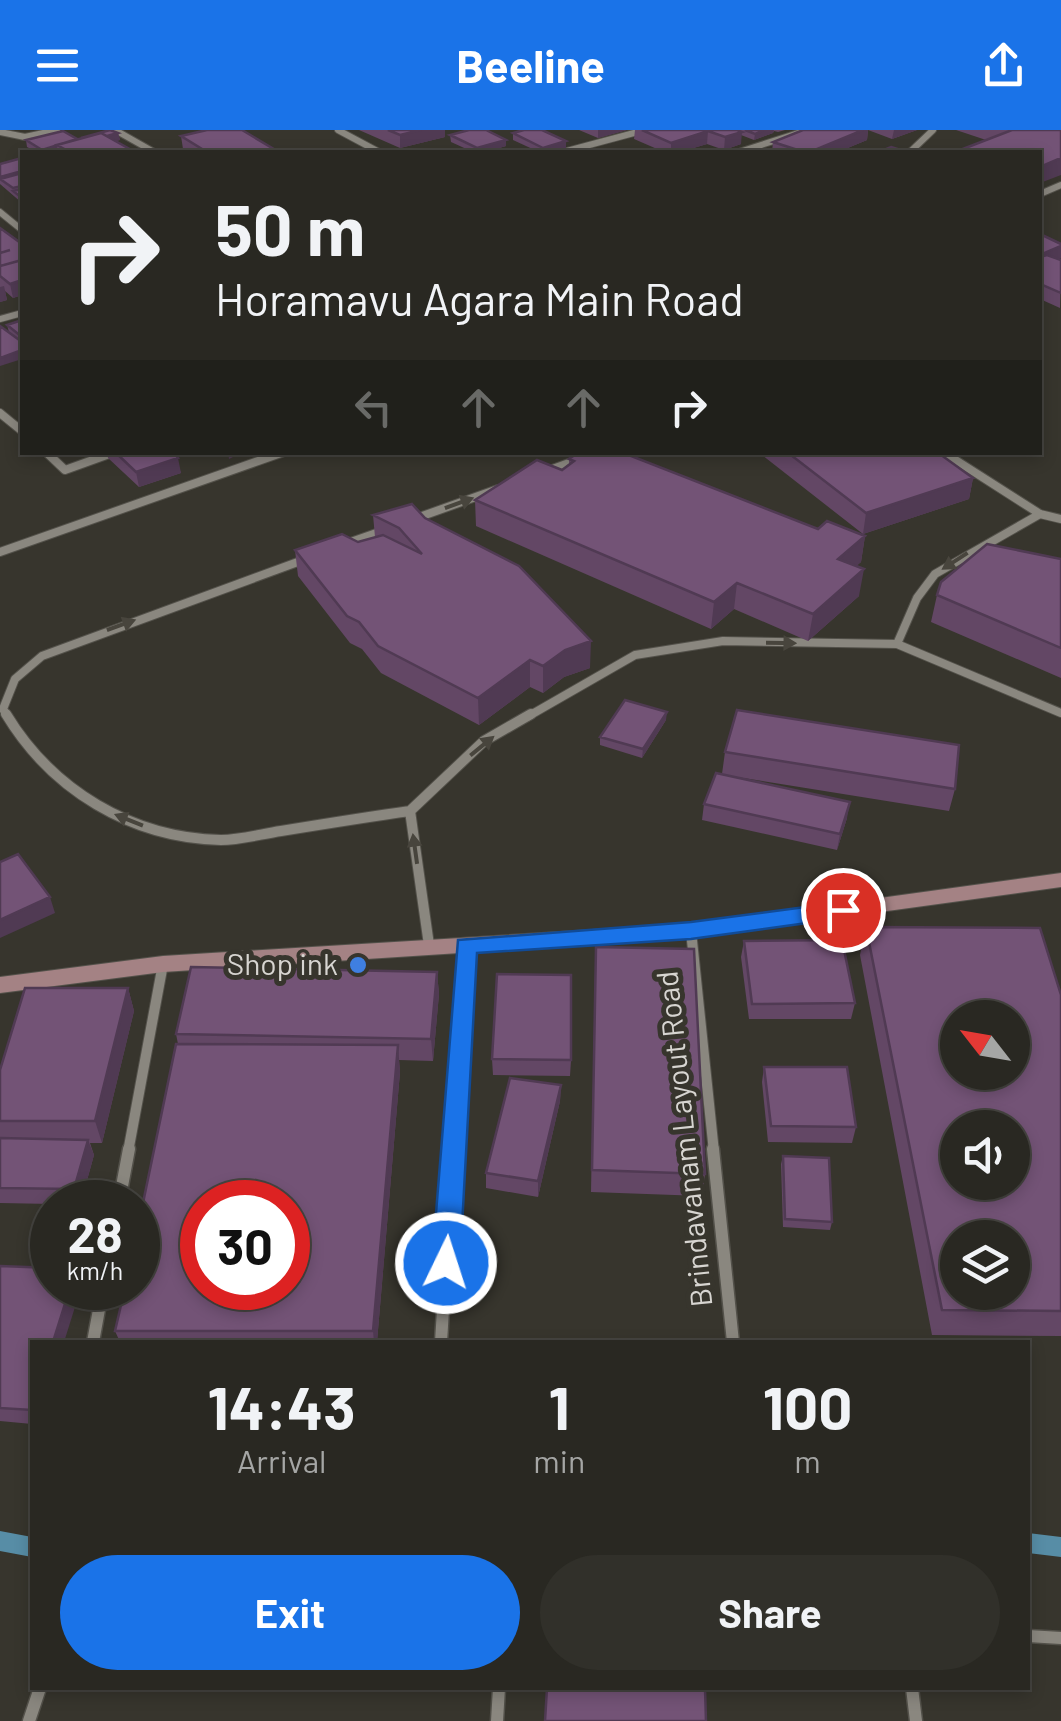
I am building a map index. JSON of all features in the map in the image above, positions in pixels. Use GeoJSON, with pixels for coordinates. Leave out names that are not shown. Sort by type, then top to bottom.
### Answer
{"type":"FeatureCollection","features":[{"type":"Feature","properties":{"kind":"street"},"geometry":{"type":"LineString","coordinates":[[0,132],[25,137],[56,130]]}},
{"type":"Feature","properties":{"kind":"street"},"geometry":{"type":"LineString","coordinates":[[115,130],[150,150]]}},
{"type":"Feature","properties":{"kind":"street"},"geometry":{"type":"LineString","coordinates":[[338,130],[375,150]]}},
{"type":"Feature","properties":{"kind":"street"},"geometry":{"type":"LineString","coordinates":[[571,150],[646,130]]}},
{"type":"Feature","properties":{"kind":"street"},"geometry":{"type":"LineString","coordinates":[[752,150],[808,130]]}},
{"type":"Feature","properties":{"kind":"street"},"geometry":{"type":"LineString","coordinates":[[912,150],[933,130]]}},
{"type":"Feature","properties":{"kind":"street"},"geometry":{"type":"LineString","coordinates":[[0,212],[20,228]]}},
{"type":"Feature","properties":{"kind":"street"},"geometry":{"type":"LineString","coordinates":[[0,413],[20,429]]}},
{"type":"Feature","properties":{"kind":"street"},"geometry":{"type":"LineString","coordinates":[[49,455],[65,470],[107,455]]}},
{"type":"Feature","properties":{"kind":"street"},"geometry":{"type":"LineString","coordinates":[[0,552],[275,455]]}},
{"type":"Feature","properties":{"kind":"street"},"geometry":{"type":"LineString","coordinates":[[542,473],[591,455]]}},
{"type":"Feature","properties":{"kind":"street"},"geometry":{"type":"LineString","coordinates":[[949,455],[1040,514],[1061,519]]}},
{"type":"Feature","properties":{"kind":"street"},"geometry":{"type":"LineString","coordinates":[[336,548],[505,486]]}},
{"type":"Feature","properties":{"kind":"street"},"geometry":{"type":"LineString","coordinates":[[897,644],[917,598],[935,574],[1040,514]]}},
{"type":"Feature","properties":{"kind":"street"},"geometry":{"type":"LineString","coordinates":[[317,554],[42,656],[15,678],[2,709],[19,741],[50,773],[105,810],[163,834],[222,840],[410,811],[484,741],[635,655],[723,641],[897,644],[1061,713]]}},
{"type":"Feature","properties":{"kind":"street"},"geometry":{"type":"LineString","coordinates":[[410,811],[429,945]]}},
{"type":"Feature","properties":{"kind":"street"},"geometry":{"type":"LineString","coordinates":[[0,985],[163,964],[691,930],[1061,880]]}},
{"type":"Feature","properties":{"kind":"street","name":"Brindavanam Layout Road"},"geometry":{"type":"LineString","coordinates":[[691,930],[733,1340]]}},
{"type":"Feature","properties":{"kind":"street"},"geometry":{"type":"LineString","coordinates":[[441,1340],[466,946]]}},
{"type":"Feature","properties":{"kind":"street"},"geometry":{"type":"LineString","coordinates":[[123,1180],[163,964]]}},
{"type":"Feature","properties":{"kind":"street"},"geometry":{"type":"LineString","coordinates":[[94,1340],[100,1310]]}},
{"type":"Feature","properties":{"kind":"street"},"geometry":{"type":"LineString","coordinates":[[1030,1636],[1061,1638]]}},
{"type":"Feature","properties":{"kind":"street"},"geometry":{"type":"LineString","coordinates":[[29,1721],[39,1690]]}},
{"type":"Feature","properties":{"kind":"street"},"geometry":{"type":"LineString","coordinates":[[497,1721],[499,1690]]}},
{"type":"Feature","properties":{"kind":"street"},"geometry":{"type":"LineString","coordinates":[[912,1690],[916,1721]]}},
{"type":"Feature","properties":{"kind":"building"},"geometry":{"type":"Polygon","coordinates":[[[207,130],[242,130],[272,148],[204,150],[181,136],[207,130]]]}},
{"type":"Feature","properties":{"kind":"building"},"geometry":{"type":"Polygon","coordinates":[[[388,130],[421,130],[400,135],[388,130]]]}},
{"type":"Feature","properties":{"kind":"building"},"geometry":{"type":"Polygon","coordinates":[[[486,130],[506,140],[477,148],[450,135],[486,130]]]}},
{"type":"Feature","properties":{"kind":"building"},"geometry":{"type":"Polygon","coordinates":[[[542,130],[566,141],[543,148],[513,133],[542,130]]]}},
{"type":"Feature","properties":{"kind":"building"},"geometry":{"type":"Polygon","coordinates":[[[642,130],[737,130],[742,132],[725,137],[708,131],[671,143],[642,130]]]}},
{"type":"Feature","properties":{"kind":"building"},"geometry":{"type":"Polygon","coordinates":[[[803,130],[863,130],[815,150],[798,150],[773,142],[803,130]]]}},
{"type":"Feature","properties":{"kind":"building"},"geometry":{"type":"Polygon","coordinates":[[[1012,130],[1061,130],[1061,158],[1042,166],[1042,150],[960,150],[1012,130]]]}},
{"type":"Feature","properties":{"kind":"building"},"geometry":{"type":"Polygon","coordinates":[[[63,131],[77,139],[42,150],[26,140],[63,131]]]}},
{"type":"Feature","properties":{"kind":"building"},"geometry":{"type":"Polygon","coordinates":[[[101,133],[131,150],[66,150],[57,145],[101,133]]]}},
{"type":"Feature","properties":{"kind":"building"},"geometry":{"type":"Polygon","coordinates":[[[20,159],[20,172],[0,177],[0,164],[20,159]]]}},
{"type":"Feature","properties":{"kind":"building"},"geometry":{"type":"Polygon","coordinates":[[[20,174],[20,186],[13,188],[0,179],[20,174]]]}},
{"type":"Feature","properties":{"kind":"building"},"geometry":{"type":"Polygon","coordinates":[[[0,228],[20,243],[20,261],[0,266],[0,228]]]}},
{"type":"Feature","properties":{"kind":"building"},"geometry":{"type":"Polygon","coordinates":[[[1042,235],[1061,244],[1042,254],[1042,235]]]}},
{"type":"Feature","properties":{"kind":"building"},"geometry":{"type":"Polygon","coordinates":[[[1042,256],[1061,260],[1061,293],[1042,285],[1042,256]]]}},
{"type":"Feature","properties":{"kind":"building"},"geometry":{"type":"Polygon","coordinates":[[[20,261],[20,281],[10,284],[0,276],[0,266],[20,261]]]}},
{"type":"Feature","properties":{"kind":"building"},"geometry":{"type":"Polygon","coordinates":[[[20,321],[20,335],[7,325],[20,321]]]}},
{"type":"Feature","properties":{"kind":"building"},"geometry":{"type":"Polygon","coordinates":[[[0,326],[20,341],[20,351],[0,358],[0,326]]]}},
{"type":"Feature","properties":{"kind":"building"},"geometry":{"type":"Polygon","coordinates":[[[118,455],[178,458],[136,472],[118,455]]]}},
{"type":"Feature","properties":{"kind":"building"},"geometry":{"type":"Polygon","coordinates":[[[575,455],[629,455],[818,529],[827,521],[865,536],[838,559],[864,569],[813,614],[737,583],[714,602],[475,500],[537,460],[562,470],[574,461],[569,459],[575,455]]]}},
{"type":"Feature","properties":{"kind":"building"},"geometry":{"type":"Polygon","coordinates":[[[791,455],[941,455],[973,478],[866,513],[791,455]]]}},
{"type":"Feature","properties":{"kind":"building"},"geometry":{"type":"Polygon","coordinates":[[[412,504],[425,518],[519,566],[591,641],[565,650],[543,666],[530,660],[478,698],[378,646],[359,622],[347,616],[295,550],[342,534],[358,542],[383,535],[422,554],[399,528],[373,515],[412,504]]]}},
{"type":"Feature","properties":{"kind":"building"},"geometry":{"type":"Polygon","coordinates":[[[987,544],[1061,559],[1061,648],[937,595],[941,582],[987,544]]]}},
{"type":"Feature","properties":{"kind":"building"},"geometry":{"type":"Polygon","coordinates":[[[625,700],[667,712],[643,749],[600,737],[625,700]]]}},
{"type":"Feature","properties":{"kind":"building"},"geometry":{"type":"Polygon","coordinates":[[[737,710],[959,745],[955,789],[725,752],[737,710]]]}},
{"type":"Feature","properties":{"kind":"building"},"geometry":{"type":"Polygon","coordinates":[[[716,773],[850,802],[840,834],[704,804],[716,773]]]}},
{"type":"Feature","properties":{"kind":"building"},"geometry":{"type":"Polygon","coordinates":[[[18,854],[50,897],[0,920],[0,862],[18,854]]]}},
{"type":"Feature","properties":{"kind":"building"},"geometry":{"type":"Polygon","coordinates":[[[866,927],[1040,928],[1061,995],[1061,1311],[942,1310],[1030,1310],[1030,1220],[940,1220],[940,1300],[866,927]]]}},
{"type":"Feature","properties":{"kind":"building"},"geometry":{"type":"Polygon","coordinates":[[[842,940],[855,1003],[752,1004],[744,941],[842,940]]]}},
{"type":"Feature","properties":{"kind":"building"},"geometry":{"type":"Polygon","coordinates":[[[596,947],[694,949],[705,1174],[592,1170],[596,947]]]}},
{"type":"Feature","properties":{"kind":"building"},"geometry":{"type":"Polygon","coordinates":[[[191,967],[437,972],[431,1039],[176,1034],[191,967]]]}},
{"type":"Feature","properties":{"kind":"building"},"geometry":{"type":"Polygon","coordinates":[[[497,974],[571,975],[571,1060],[492,1059],[497,974]]]}},
{"type":"Feature","properties":{"kind":"building"},"geometry":{"type":"Polygon","coordinates":[[[25,988],[128,988],[95,1121],[0,1121],[0,1070],[25,988]]]}},
{"type":"Feature","properties":{"kind":"building"},"geometry":{"type":"Polygon","coordinates":[[[176,1044],[398,1045],[373,1331],[115,1331],[120,1310],[160,1310],[160,1180],[148,1180],[176,1044]]]}},
{"type":"Feature","properties":{"kind":"building"},"geometry":{"type":"Polygon","coordinates":[[[764,1067],[847,1067],[856,1127],[771,1126],[764,1067]]]}},
{"type":"Feature","properties":{"kind":"building"},"geometry":{"type":"Polygon","coordinates":[[[510,1078],[561,1085],[538,1181],[486,1173],[510,1078]]]}},
{"type":"Feature","properties":{"kind":"building"},"geometry":{"type":"Polygon","coordinates":[[[0,1138],[88,1140],[77,1180],[30,1180],[30,1188],[0,1188],[0,1138]]]}},
{"type":"Feature","properties":{"kind":"building"},"geometry":{"type":"Polygon","coordinates":[[[783,1156],[829,1158],[832,1222],[785,1219],[783,1156]]]}},
{"type":"Feature","properties":{"kind":"building"},"geometry":{"type":"Polygon","coordinates":[[[0,1266],[30,1267],[30,1310],[63,1310],[54,1340],[30,1340],[30,1410],[0,1408],[0,1266]]]}},
{"type":"Feature","properties":{"kind":"building"},"geometry":{"type":"Polygon","coordinates":[[[547,1690],[705,1690],[706,1721],[545,1721],[547,1690]]]}},
{"type":"Feature","properties":{"kind":"waterway"},"geometry":{"type":"LineString","coordinates":[[0,1541],[30,1547]]}},
{"type":"Feature","properties":{"kind":"waterway"},"geometry":{"type":"LineString","coordinates":[[1030,1543],[1061,1547]]}},
{"type":"Feature","properties":{"kind":"place","name":"Shop ink"},"geometry":{"type":"Point","coordinates":[358,965]}},
{"type":"Feature","properties":{"kind":"route"},"geometry":{"type":"LineString","coordinates":[[446,1263],[466,946],[691,930],[843,910]]}}]}
